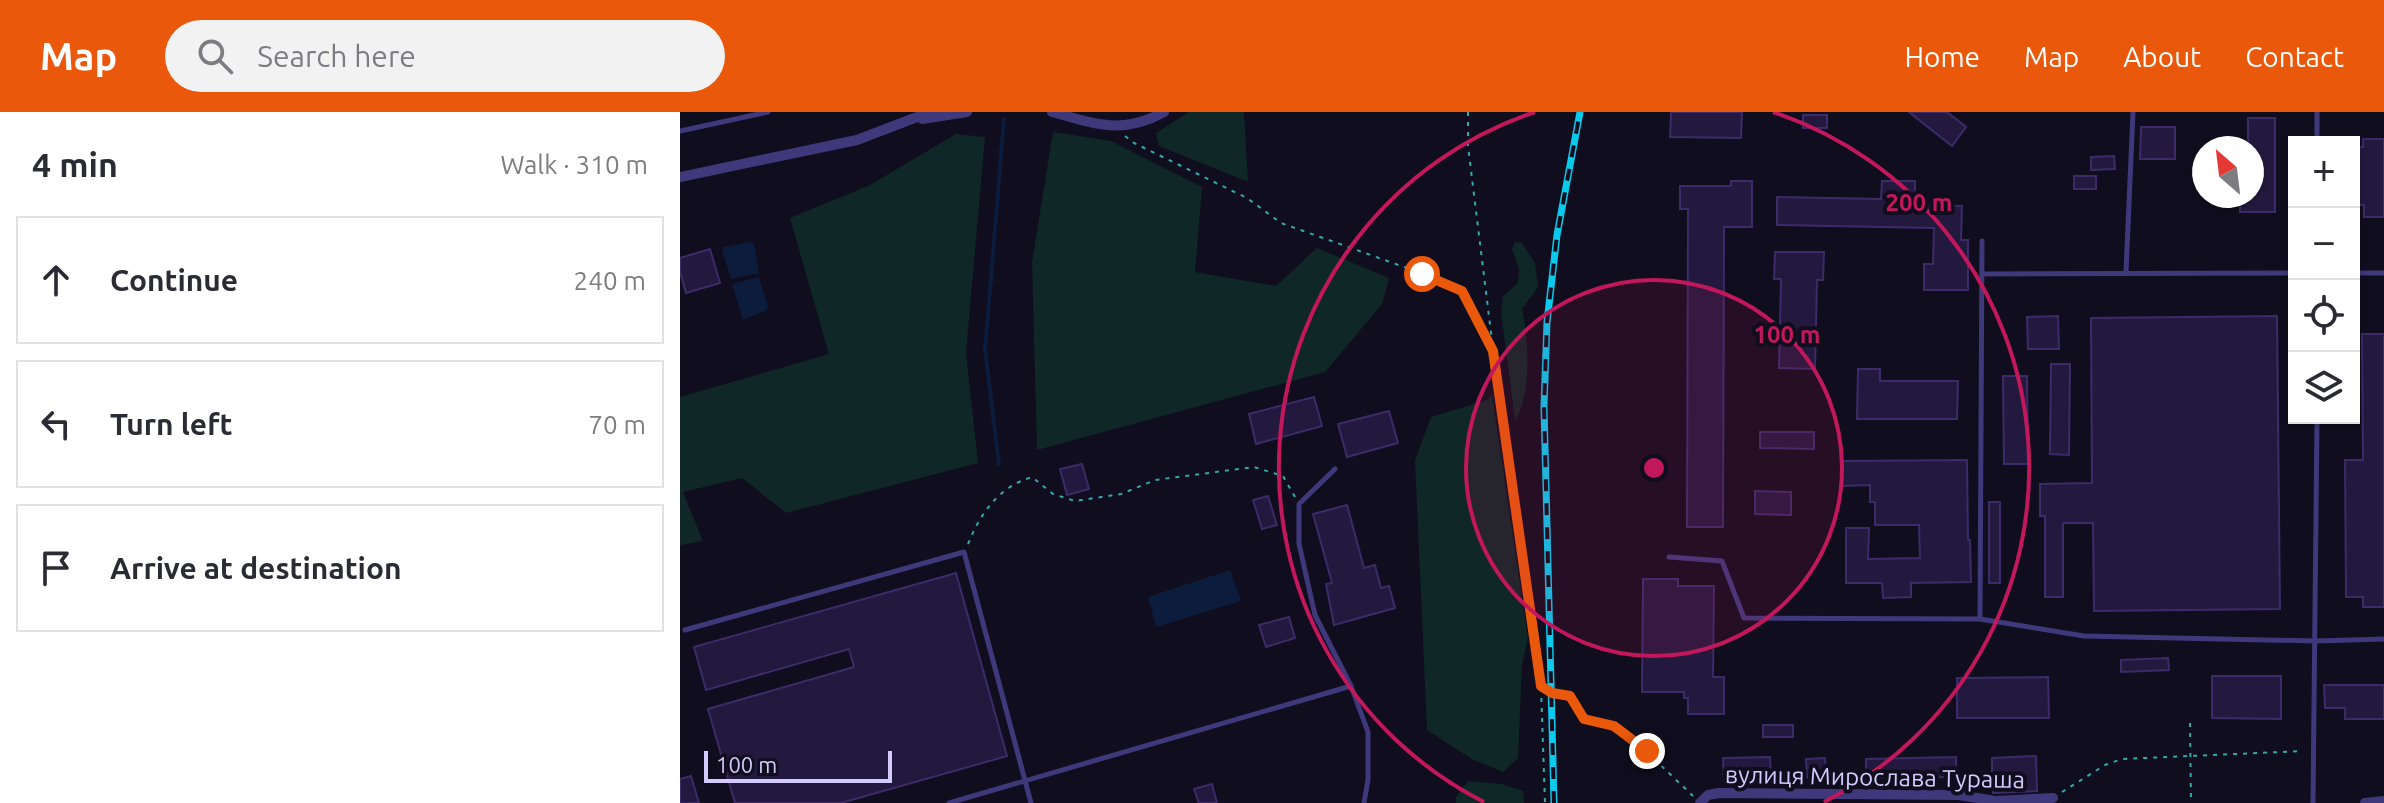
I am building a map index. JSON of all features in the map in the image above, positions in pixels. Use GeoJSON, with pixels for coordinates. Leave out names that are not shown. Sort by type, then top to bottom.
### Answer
{"type":"FeatureCollection","features":[{"type":"Feature","properties":{"kind":"street"},"geometry":{"type":"LineString","coordinates":[[680,177],[857,140],[930,112]]}},
{"type":"Feature","properties":{"kind":"street"},"geometry":{"type":"LineString","coordinates":[[916,119],[967,112]]}},
{"type":"Feature","properties":{"kind":"street"},"geometry":{"type":"LineString","coordinates":[[1052,112],[1102,126],[1135,125],[1164,112]]}},
{"type":"Feature","properties":{"kind":"street","name":"вулиця Мирослава Тураша"},"geometry":{"type":"LineString","coordinates":[[1700,802],[1708,795],[1719,793],[1959,795],[1995,801],[2053,798]]}},
{"type":"Feature","properties":{"kind":"street"},"geometry":{"type":"LineString","coordinates":[[2365,803],[2384,801]]}},
{"type":"Feature","properties":{"kind":"lane"},"geometry":{"type":"LineString","coordinates":[[680,131],[768,112]]}},
{"type":"Feature","properties":{"kind":"lane"},"geometry":{"type":"LineString","coordinates":[[2126,272],[2133,112]]}},
{"type":"Feature","properties":{"kind":"lane"},"geometry":{"type":"LineString","coordinates":[[2317,112],[2317,136]]}},
{"type":"Feature","properties":{"kind":"lane"},"geometry":{"type":"LineString","coordinates":[[1980,619],[1982,241]]}},
{"type":"Feature","properties":{"kind":"lane"},"geometry":{"type":"LineString","coordinates":[[1982,274],[2288,273]]}},
{"type":"Feature","properties":{"kind":"lane"},"geometry":{"type":"LineString","coordinates":[[2360,273],[2384,273]]}},
{"type":"Feature","properties":{"kind":"lane"},"geometry":{"type":"LineString","coordinates":[[2313,803],[2317,424]]}},
{"type":"Feature","properties":{"kind":"lane"},"geometry":{"type":"LineString","coordinates":[[1335,469],[1299,504],[1299,544],[1315,615],[1351,686],[1368,732],[1368,780],[1364,803]]}},
{"type":"Feature","properties":{"kind":"lane"},"geometry":{"type":"LineString","coordinates":[[685,630],[964,552],[1031,803]]}},
{"type":"Feature","properties":{"kind":"lane"},"geometry":{"type":"LineString","coordinates":[[1669,557],[1722,561],[1744,618],[1980,619],[2084,636],[2316,641],[2384,639]]}},
{"type":"Feature","properties":{"kind":"lane"},"geometry":{"type":"LineString","coordinates":[[949,803],[1351,686]]}},
{"type":"Feature","properties":{"kind":"path"},"geometry":{"type":"LineString","coordinates":[[1468,112],[1468,146],[1493,351],[1541,686],[1545,803]]}},
{"type":"Feature","properties":{"kind":"path"},"geometry":{"type":"LineString","coordinates":[[1116,126],[1134,143],[1247,198],[1281,223],[1435,278],[1462,291],[1493,351]]}},
{"type":"Feature","properties":{"kind":"path"},"geometry":{"type":"LineString","coordinates":[[964,552],[979,516],[1011,484],[1032,477],[1053,494],[1075,501],[1121,494],[1155,480],[1254,467],[1283,476],[1299,504]]}},
{"type":"Feature","properties":{"kind":"path"},"geometry":{"type":"LineString","coordinates":[[1541,686],[1552,693],[1570,696],[1584,719],[1614,726],[1629,735],[1700,802]]}},
{"type":"Feature","properties":{"kind":"path"},"geometry":{"type":"LineString","coordinates":[[2190,723],[2191,803]]}},
{"type":"Feature","properties":{"kind":"path"},"geometry":{"type":"LineString","coordinates":[[2053,798],[2114,762],[2189,755],[2312,751]]}},
{"type":"Feature","properties":{"kind":"green space"},"geometry":{"type":"Polygon","coordinates":[[[1189,112],[1244,112],[1248,182],[1159,146],[1156,133],[1189,112]]]}},
{"type":"Feature","properties":{"kind":"green space"},"geometry":{"type":"Polygon","coordinates":[[[1053,132],[1111,141],[1202,187],[1195,272],[1276,286],[1317,248],[1389,278],[1382,304],[1325,372],[1037,450],[1032,262],[1053,132]]]}},
{"type":"Feature","properties":{"kind":"green space"},"geometry":{"type":"Polygon","coordinates":[[[956,134],[985,137],[966,353],[978,463],[786,513],[742,478],[683,492],[703,541],[680,545],[680,397],[829,354],[790,218],[870,185],[956,134]]]}},
{"type":"Feature","properties":{"kind":"green space"},"geometry":{"type":"Polygon","coordinates":[[[1515,242],[1522,243],[1535,263],[1538,287],[1522,309],[1527,381],[1515,420],[1501,312],[1503,296],[1518,283],[1519,269],[1512,249],[1515,242]]]}},
{"type":"Feature","properties":{"kind":"green space"},"geometry":{"type":"Polygon","coordinates":[[[1492,394],[1528,638],[1522,665],[1518,758],[1503,772],[1472,759],[1427,730],[1415,460],[1431,417],[1487,400],[1492,394]]]}},
{"type":"Feature","properties":{"kind":"green space"},"geometry":{"type":"Polygon","coordinates":[[[1468,781],[1501,784],[1523,791],[1524,803],[1456,803],[1456,797],[1468,781]]]}},
{"type":"Feature","properties":{"kind":"water"},"geometry":{"type":"Polygon","coordinates":[[[754,243],[759,273],[731,279],[722,250],[754,243]]]}},
{"type":"Feature","properties":{"kind":"water"},"geometry":{"type":"Polygon","coordinates":[[[759,277],[767,310],[746,319],[742,317],[732,284],[759,277]]]}},
{"type":"Feature","properties":{"kind":"water"},"geometry":{"type":"Polygon","coordinates":[[[1230,570],[1241,601],[1156,627],[1148,597],[1230,570]]]}},
{"type":"Feature","properties":{"kind":"building"},"geometry":{"type":"Polygon","coordinates":[[[1671,112],[1742,112],[1741,138],[1670,137],[1671,112]]]}},
{"type":"Feature","properties":{"kind":"building"},"geometry":{"type":"Polygon","coordinates":[[[1909,112],[1947,112],[1966,127],[1952,146],[1909,112]]]}},
{"type":"Feature","properties":{"kind":"building"},"geometry":{"type":"Polygon","coordinates":[[[1803,115],[1827,115],[1827,128],[1803,128],[1803,115]]]}},
{"type":"Feature","properties":{"kind":"building"},"geometry":{"type":"Polygon","coordinates":[[[2248,118],[2275,118],[2275,212],[2240,212],[2240,208],[2264,208],[2264,136],[2248,136],[2248,118]]]}},
{"type":"Feature","properties":{"kind":"building"},"geometry":{"type":"Polygon","coordinates":[[[2141,127],[2175,127],[2175,159],[2140,159],[2141,127]]]}},
{"type":"Feature","properties":{"kind":"building"},"geometry":{"type":"Polygon","coordinates":[[[2363,139],[2384,139],[2384,217],[2364,217],[2364,205],[2360,205],[2360,147],[2363,147],[2363,139]]]}},
{"type":"Feature","properties":{"kind":"building"},"geometry":{"type":"Polygon","coordinates":[[[2114,156],[2115,169],[2091,170],[2091,157],[2114,156]]]}},
{"type":"Feature","properties":{"kind":"building"},"geometry":{"type":"Polygon","coordinates":[[[2074,176],[2096,176],[2096,189],[2074,189],[2074,176]]]}},
{"type":"Feature","properties":{"kind":"building"},"geometry":{"type":"Polygon","coordinates":[[[1731,181],[1752,181],[1752,227],[1724,227],[1723,527],[1687,527],[1688,209],[1680,209],[1680,186],[1731,186],[1731,181]]]}},
{"type":"Feature","properties":{"kind":"building"},"geometry":{"type":"Polygon","coordinates":[[[1882,181],[1915,181],[1915,205],[1962,206],[1961,240],[1968,240],[1968,290],[1924,290],[1924,264],[1933,264],[1934,228],[1777,225],[1777,197],[1881,199],[1882,181]]]}},
{"type":"Feature","properties":{"kind":"building"},"geometry":{"type":"Polygon","coordinates":[[[710,249],[720,283],[686,293],[680,258],[710,249]]]}},
{"type":"Feature","properties":{"kind":"building"},"geometry":{"type":"Polygon","coordinates":[[[1775,252],[1824,252],[1823,280],[1817,280],[1815,369],[1779,368],[1781,279],[1774,279],[1775,252]]]}},
{"type":"Feature","properties":{"kind":"building"},"geometry":{"type":"Polygon","coordinates":[[[2058,316],[2059,349],[2028,349],[2027,317],[2058,316]]]}},
{"type":"Feature","properties":{"kind":"building"},"geometry":{"type":"Polygon","coordinates":[[[2277,316],[2280,609],[2094,611],[2093,523],[2063,523],[2063,597],[2045,597],[2045,516],[2040,516],[2040,484],[2092,483],[2091,318],[2277,316]]]}},
{"type":"Feature","properties":{"kind":"building"},"geometry":{"type":"Polygon","coordinates":[[[2362,334],[2384,334],[2384,607],[2363,607],[2363,597],[2346,597],[2345,460],[2363,460],[2362,334]]]}},
{"type":"Feature","properties":{"kind":"building"},"geometry":{"type":"Polygon","coordinates":[[[2051,364],[2070,364],[2069,455],[2050,454],[2051,364]]]}},
{"type":"Feature","properties":{"kind":"building"},"geometry":{"type":"Polygon","coordinates":[[[1858,369],[1880,369],[1880,381],[1958,381],[1957,419],[1857,419],[1858,369]]]}},
{"type":"Feature","properties":{"kind":"building"},"geometry":{"type":"Polygon","coordinates":[[[2003,376],[2027,376],[2028,464],[2004,464],[2003,376]]]}},
{"type":"Feature","properties":{"kind":"building"},"geometry":{"type":"Polygon","coordinates":[[[1314,397],[1322,426],[1256,444],[1249,414],[1314,397]]]}},
{"type":"Feature","properties":{"kind":"building"},"geometry":{"type":"Polygon","coordinates":[[[1389,411],[1398,443],[1347,457],[1338,424],[1389,411]]]}},
{"type":"Feature","properties":{"kind":"building"},"geometry":{"type":"Polygon","coordinates":[[[1760,432],[1814,432],[1814,449],[1760,448],[1760,432]]]}},
{"type":"Feature","properties":{"kind":"building"},"geometry":{"type":"Polygon","coordinates":[[[1967,460],[1971,582],[1911,583],[1911,597],[1883,598],[1882,583],[1846,583],[1846,528],[1869,528],[1868,559],[1920,558],[1919,525],[1875,525],[1875,502],[1870,502],[1870,485],[1842,486],[1842,461],[1967,460]]]}},
{"type":"Feature","properties":{"kind":"building"},"geometry":{"type":"Polygon","coordinates":[[[1082,464],[1089,489],[1067,495],[1060,469],[1082,464]]]}},
{"type":"Feature","properties":{"kind":"building"},"geometry":{"type":"Polygon","coordinates":[[[1755,491],[1791,492],[1791,515],[1755,514],[1755,491]]]}},
{"type":"Feature","properties":{"kind":"building"},"geometry":{"type":"Polygon","coordinates":[[[1268,496],[1277,525],[1262,529],[1253,500],[1268,496]]]}},
{"type":"Feature","properties":{"kind":"building"},"geometry":{"type":"Polygon","coordinates":[[[1989,502],[2000,502],[2000,583],[1989,583],[1989,502]]]}},
{"type":"Feature","properties":{"kind":"building"},"geometry":{"type":"Polygon","coordinates":[[[1347,505],[1364,568],[1375,565],[1381,588],[1389,586],[1395,608],[1334,625],[1326,584],[1332,583],[1313,514],[1347,505]]]}},
{"type":"Feature","properties":{"kind":"building"},"geometry":{"type":"Polygon","coordinates":[[[956,573],[1007,756],[841,803],[735,803],[708,709],[854,667],[849,649],[706,690],[694,647],[956,573]]]}},
{"type":"Feature","properties":{"kind":"building"},"geometry":{"type":"Polygon","coordinates":[[[1643,579],[1678,579],[1678,586],[1714,586],[1713,677],[1724,677],[1724,714],[1688,714],[1688,698],[1684,698],[1684,692],[1642,692],[1643,579]]]}},
{"type":"Feature","properties":{"kind":"building"},"geometry":{"type":"Polygon","coordinates":[[[1289,617],[1295,638],[1266,647],[1259,625],[1289,617]]]}},
{"type":"Feature","properties":{"kind":"building"},"geometry":{"type":"Polygon","coordinates":[[[2168,658],[2169,670],[2121,672],[2121,660],[2168,658]]]}},
{"type":"Feature","properties":{"kind":"building"},"geometry":{"type":"Polygon","coordinates":[[[2212,676],[2281,676],[2281,719],[2212,718],[2212,676]]]}},
{"type":"Feature","properties":{"kind":"building"},"geometry":{"type":"Polygon","coordinates":[[[2048,677],[2049,718],[1957,718],[1957,678],[2048,677]]]}},
{"type":"Feature","properties":{"kind":"building"},"geometry":{"type":"Polygon","coordinates":[[[2324,685],[2384,685],[2384,719],[2345,719],[2345,708],[2325,708],[2324,685]]]}},
{"type":"Feature","properties":{"kind":"building"},"geometry":{"type":"Polygon","coordinates":[[[1763,725],[1793,725],[1793,737],[1763,737],[1763,725]]]}},
{"type":"Feature","properties":{"kind":"building"},"geometry":{"type":"Polygon","coordinates":[[[2036,756],[2037,791],[1993,793],[1992,782],[1983,783],[1982,772],[1992,772],[1992,758],[2036,756]]]}},
{"type":"Feature","properties":{"kind":"building"},"geometry":{"type":"Polygon","coordinates":[[[1770,757],[1771,782],[1724,784],[1723,758],[1770,757]]]}},
{"type":"Feature","properties":{"kind":"building"},"geometry":{"type":"Polygon","coordinates":[[[1956,757],[1956,777],[1866,778],[1866,759],[1956,757]]]}},
{"type":"Feature","properties":{"kind":"building"},"geometry":{"type":"Polygon","coordinates":[[[1825,758],[1826,777],[1807,778],[1806,759],[1825,758]]]}},
{"type":"Feature","properties":{"kind":"building"},"geometry":{"type":"Polygon","coordinates":[[[691,776],[699,803],[680,803],[680,779],[691,776]]]}},
{"type":"Feature","properties":{"kind":"building"},"geometry":{"type":"Polygon","coordinates":[[[1212,784],[1217,803],[1199,803],[1194,789],[1212,784]]]}},
{"type":"Feature","properties":{"kind":"waterway"},"geometry":{"type":"LineString","coordinates":[[999,464],[985,350],[1004,119]]}},
{"type":"Feature","properties":{"kind":"railway"},"geometry":{"type":"LineString","coordinates":[[1554,803],[1544,407],[1547,322],[1557,235],[1580,112]]}},
{"type":"Feature","properties":{"kind":"route"},"geometry":{"type":"LineString","coordinates":[[1422,274],[1462,291],[1493,351],[1541,686],[1552,693],[1570,696],[1584,719],[1614,726],[1647,751]]}}]}
